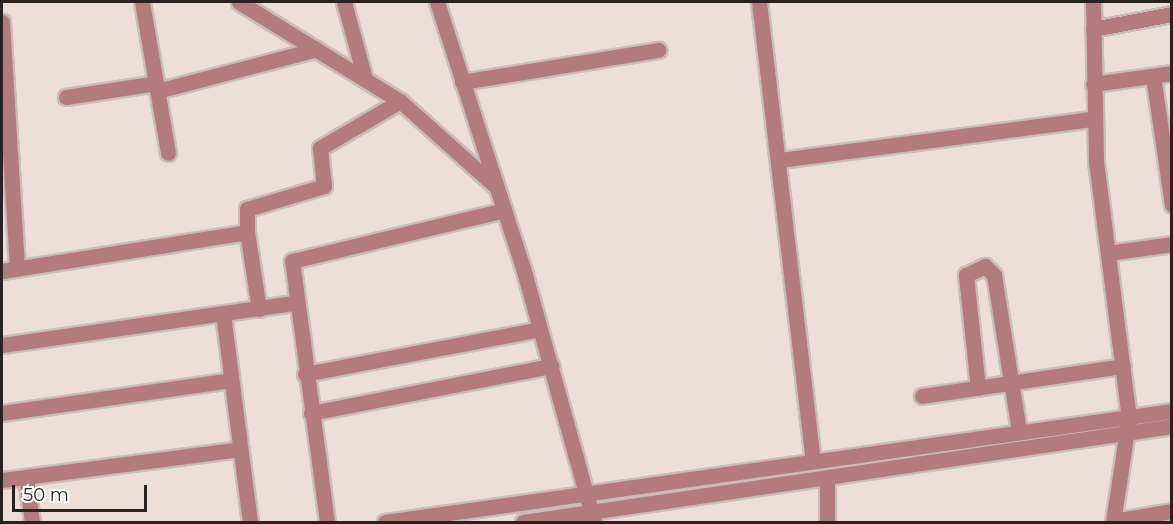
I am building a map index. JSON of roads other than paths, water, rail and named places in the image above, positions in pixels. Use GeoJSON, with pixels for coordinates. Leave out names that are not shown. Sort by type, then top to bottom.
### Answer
{"type":"FeatureCollection","features":[{"type":"Feature","properties":{"kind":"street"},"geometry":{"type":"LineString","coordinates":[[142,2],[168,153]]}},
{"type":"Feature","properties":{"kind":"street"},"geometry":{"type":"LineString","coordinates":[[239,2],[400,101],[496,187]]}},
{"type":"Feature","properties":{"kind":"street"},"geometry":{"type":"LineString","coordinates":[[344,2],[365,79]]}},
{"type":"Feature","properties":{"kind":"street"},"geometry":{"type":"LineString","coordinates":[[437,2],[504,210],[593,517]]}},
{"type":"Feature","properties":{"kind":"street"},"geometry":{"type":"LineString","coordinates":[[759,2],[780,159],[813,461]]}},
{"type":"Feature","properties":{"kind":"street"},"geometry":{"type":"LineString","coordinates":[[1093,2],[1093,119],[1129,417],[1113,522],[1172,511]]}},
{"type":"Feature","properties":{"kind":"street"},"geometry":{"type":"LineString","coordinates":[[1093,29],[1172,14]]}},
{"type":"Feature","properties":{"kind":"street"},"geometry":{"type":"LineString","coordinates":[[2,22],[4,93],[17,269]]}},
{"type":"Feature","properties":{"kind":"street"},"geometry":{"type":"LineString","coordinates":[[66,97],[156,87],[317,49]]}},
{"type":"Feature","properties":{"kind":"street"},"geometry":{"type":"LineString","coordinates":[[462,82],[658,50]]}},
{"type":"Feature","properties":{"kind":"street"},"geometry":{"type":"LineString","coordinates":[[1093,84],[1172,73]]}},
{"type":"Feature","properties":{"kind":"street"},"geometry":{"type":"LineString","coordinates":[[1153,76],[1172,205]]}},
{"type":"Feature","properties":{"kind":"street"},"geometry":{"type":"LineString","coordinates":[[259,309],[247,232],[247,209],[324,186],[320,148],[400,101]]}},
{"type":"Feature","properties":{"kind":"street"},"geometry":{"type":"LineString","coordinates":[[780,159],[1093,119]]}},
{"type":"Feature","properties":{"kind":"street"},"geometry":{"type":"LineString","coordinates":[[327,522],[296,303],[294,259],[504,210]]}},
{"type":"Feature","properties":{"kind":"street"},"geometry":{"type":"LineString","coordinates":[[2,272],[247,232]]}},
{"type":"Feature","properties":{"kind":"street"},"geometry":{"type":"LineString","coordinates":[[1108,253],[1172,244]]}},
{"type":"Feature","properties":{"kind":"street"},"geometry":{"type":"LineString","coordinates":[[978,388],[965,283],[978,266],[992,268],[994,275],[1019,432]]}},
{"type":"Feature","properties":{"kind":"street"},"geometry":{"type":"LineString","coordinates":[[2,345],[296,303]]}},
{"type":"Feature","properties":{"kind":"street"},"geometry":{"type":"LineString","coordinates":[[223,314],[250,522]]}},
{"type":"Feature","properties":{"kind":"street"},"geometry":{"type":"LineString","coordinates":[[305,374],[540,329]]}},
{"type":"Feature","properties":{"kind":"street"},"geometry":{"type":"LineString","coordinates":[[311,413],[551,366]]}},
{"type":"Feature","properties":{"kind":"street"},"geometry":{"type":"LineString","coordinates":[[922,396],[1123,366]]}},
{"type":"Feature","properties":{"kind":"street"},"geometry":{"type":"LineString","coordinates":[[2,413],[231,380]]}},
{"type":"Feature","properties":{"kind":"street"},"geometry":{"type":"LineString","coordinates":[[385,522],[1172,411]]}},
{"type":"Feature","properties":{"kind":"street"},"geometry":{"type":"LineString","coordinates":[[523,522],[593,517],[827,477],[1172,426]]}},
{"type":"Feature","properties":{"kind":"street"},"geometry":{"type":"LineString","coordinates":[[2,480],[240,449]]}},
{"type":"Feature","properties":{"kind":"street"},"geometry":{"type":"LineString","coordinates":[[26,477],[32,522]]}},
{"type":"Feature","properties":{"kind":"street"},"geometry":{"type":"LineString","coordinates":[[827,477],[827,522]]}}]}
